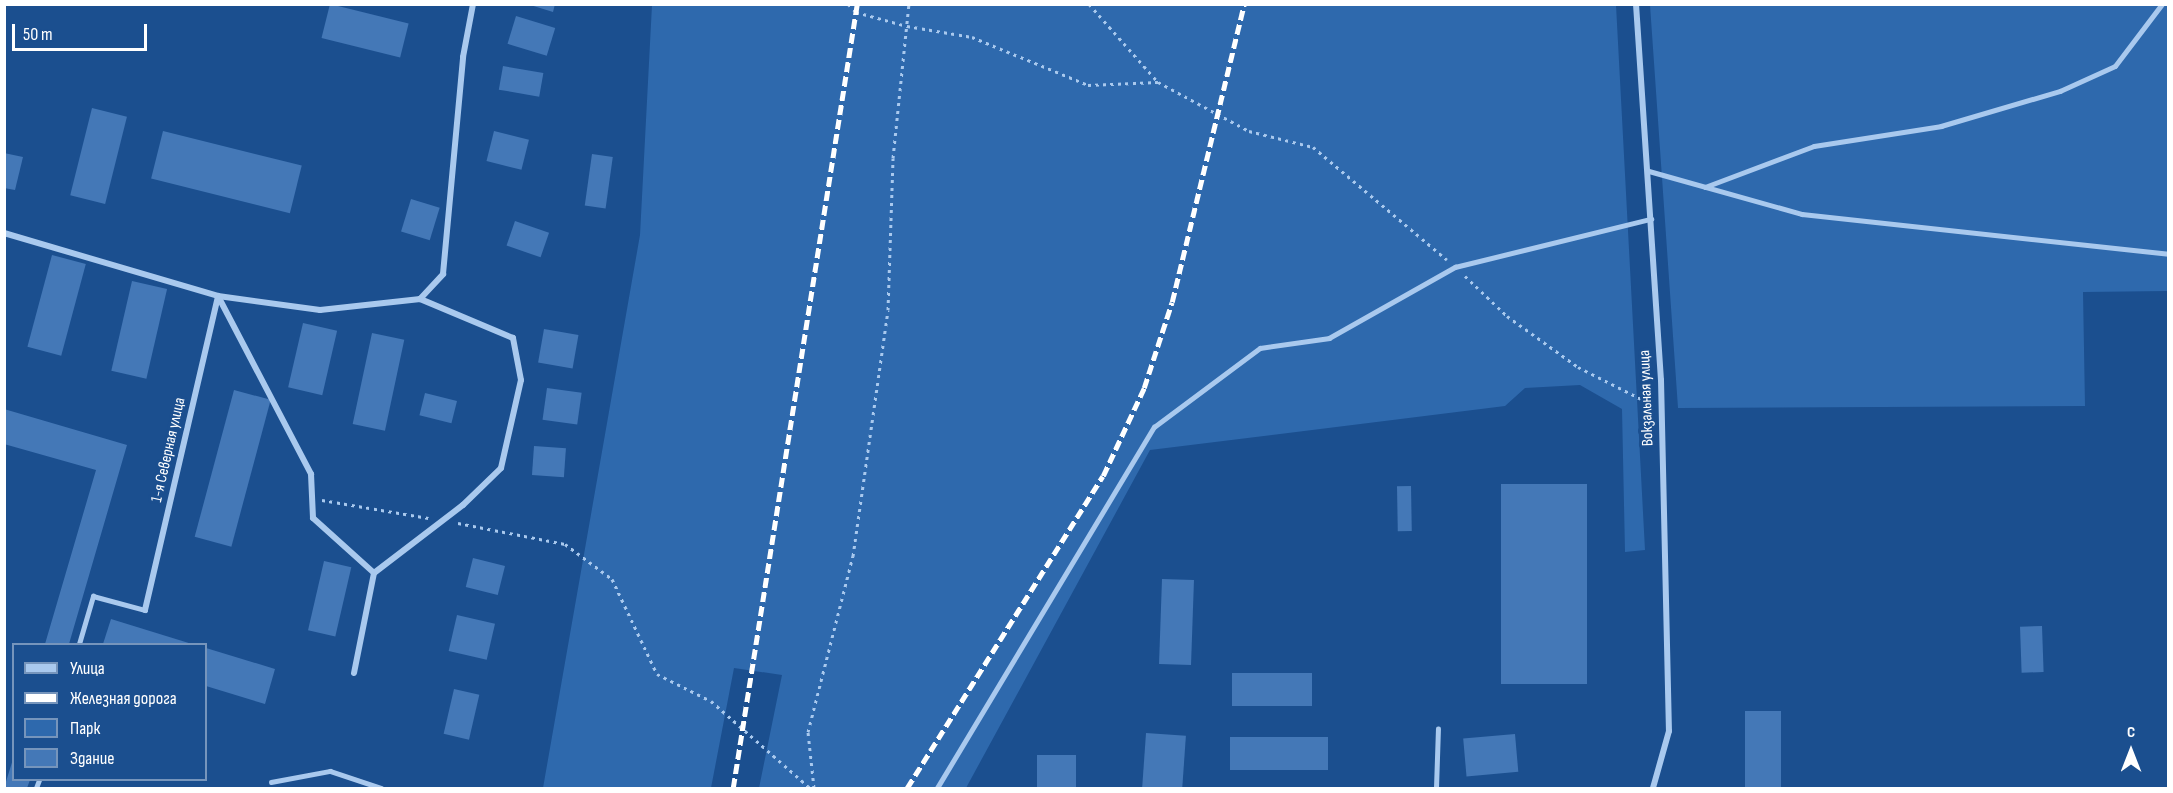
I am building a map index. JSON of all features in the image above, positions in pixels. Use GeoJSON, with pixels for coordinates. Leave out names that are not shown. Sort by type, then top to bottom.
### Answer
{"type":"FeatureCollection","features":[{"type":"Feature","properties":{"kind":"street"},"geometry":{"type":"LineString","coordinates":[[420,299],[443,274],[463,57],[473,4]]}},
{"type":"Feature","properties":{"kind":"street","name":"Вокзальная улица"},"geometry":{"type":"LineString","coordinates":[[1636,4],[1652,219],[1661,409],[1669,731],[1653,789]]}},
{"type":"Feature","properties":{"kind":"street"},"geometry":{"type":"LineString","coordinates":[[4,233],[218,296],[320,310],[420,299],[513,338],[521,380],[501,468],[444,520],[374,573],[354,673]]}},
{"type":"Feature","properties":{"kind":"street"},"geometry":{"type":"LineString","coordinates":[[218,296],[311,474],[313,518],[374,573]]}},
{"type":"Feature","properties":{"kind":"street","name":"1-я Северная улица"},"geometry":{"type":"LineString","coordinates":[[145,610],[218,296]]}},
{"type":"Feature","properties":{"kind":"lane"},"geometry":{"type":"LineString","coordinates":[[1704,187],[1814,146],[1941,126],[2060,91],[2115,66],[2162,4]]}},
{"type":"Feature","properties":{"kind":"lane"},"geometry":{"type":"LineString","coordinates":[[1649,171],[1802,214],[2169,254]]}},
{"type":"Feature","properties":{"kind":"lane"},"geometry":{"type":"LineString","coordinates":[[937,789],[1154,427],[1260,348],[1329,338],[1455,267],[1652,219]]}},
{"type":"Feature","properties":{"kind":"lane"},"geometry":{"type":"LineString","coordinates":[[80,643],[93,596],[145,610]]}},
{"type":"Feature","properties":{"kind":"lane"},"geometry":{"type":"LineString","coordinates":[[1437,789],[1438,729]]}},
{"type":"Feature","properties":{"kind":"lane"},"geometry":{"type":"LineString","coordinates":[[271,782],[330,771],[381,789]]}},
{"type":"Feature","properties":{"kind":"path"},"geometry":{"type":"LineString","coordinates":[[848,4],[856,12],[907,26],[972,37],[1088,85],[1158,82]]}},
{"type":"Feature","properties":{"kind":"path"},"geometry":{"type":"LineString","coordinates":[[812,789],[808,732],[853,556],[888,310],[893,158],[909,4]]}},
{"type":"Feature","properties":{"kind":"path"},"geometry":{"type":"LineString","coordinates":[[1089,4],[1158,82],[1250,131],[1313,147],[1404,219],[1507,316],[1578,367],[1661,409]]}},
{"type":"Feature","properties":{"kind":"path"},"geometry":{"type":"LineString","coordinates":[[312,498],[444,520],[564,544],[612,579],[657,674],[711,701],[812,789]]}},
{"type":"Feature","properties":{"kind":"green space"},"geometry":{"type":"Polygon","coordinates":[[[652,5],[1616,5],[1645,550],[1625,552],[1622,409],[1580,385],[1525,388],[1505,406],[1150,450],[966,788],[759,788],[782,675],[734,668],[711,788],[543,788],[640,235],[652,5]]]}},
{"type":"Feature","properties":{"kind":"green space"},"geometry":{"type":"Polygon","coordinates":[[[1650,5],[2168,5],[2168,291],[2083,292],[2085,406],[1678,408],[1650,5]]]}},
{"type":"Feature","properties":{"kind":"building"},"geometry":{"type":"Polygon","coordinates":[[[330,4],[409,24],[400,58],[322,38],[330,4]]]}},
{"type":"Feature","properties":{"kind":"building"},"geometry":{"type":"Polygon","coordinates":[[[527,4],[555,4],[553,12],[527,4]]]}},
{"type":"Feature","properties":{"kind":"building"},"geometry":{"type":"Polygon","coordinates":[[[516,16],[555,28],[547,56],[508,44],[516,16]]]}},
{"type":"Feature","properties":{"kind":"building"},"geometry":{"type":"Polygon","coordinates":[[[503,66],[543,73],[539,97],[499,90],[503,66]]]}},
{"type":"Feature","properties":{"kind":"building"},"geometry":{"type":"Polygon","coordinates":[[[92,108],[127,117],[105,204],[70,195],[92,108]]]}},
{"type":"Feature","properties":{"kind":"building"},"geometry":{"type":"Polygon","coordinates":[[[163,131],[302,166],[290,213],[151,179],[163,131]]]}},
{"type":"Feature","properties":{"kind":"building"},"geometry":{"type":"Polygon","coordinates":[[[494,131],[529,140],[521,170],[487,161],[494,131]]]}},
{"type":"Feature","properties":{"kind":"building"},"geometry":{"type":"Polygon","coordinates":[[[4,153],[23,157],[15,190],[4,188],[4,153]]]}},
{"type":"Feature","properties":{"kind":"building"},"geometry":{"type":"Polygon","coordinates":[[[592,154],[613,157],[606,208],[585,205],[592,154]]]}},
{"type":"Feature","properties":{"kind":"building"},"geometry":{"type":"Polygon","coordinates":[[[411,199],[440,208],[430,240],[401,232],[411,199]]]}},
{"type":"Feature","properties":{"kind":"building"},"geometry":{"type":"Polygon","coordinates":[[[515,221],[549,233],[541,257],[507,246],[515,221]]]}},
{"type":"Feature","properties":{"kind":"building"},"geometry":{"type":"Polygon","coordinates":[[[52,255],[86,264],[61,356],[27,347],[52,255]]]}},
{"type":"Feature","properties":{"kind":"building"},"geometry":{"type":"Polygon","coordinates":[[[132,281],[167,289],[146,379],[111,371],[132,281]]]}},
{"type":"Feature","properties":{"kind":"building"},"geometry":{"type":"Polygon","coordinates":[[[303,323],[337,331],[322,395],[288,387],[303,323]]]}},
{"type":"Feature","properties":{"kind":"building"},"geometry":{"type":"Polygon","coordinates":[[[544,329],[578,335],[573,369],[538,362],[544,329]]]}},
{"type":"Feature","properties":{"kind":"building"},"geometry":{"type":"Polygon","coordinates":[[[372,333],[404,340],[385,431],[353,424],[372,333]]]}},
{"type":"Feature","properties":{"kind":"building"},"geometry":{"type":"Polygon","coordinates":[[[547,388],[582,393],[577,425],[543,420],[547,388]]]}},
{"type":"Feature","properties":{"kind":"building"},"geometry":{"type":"Polygon","coordinates":[[[234,390],[271,400],[231,547],[195,537],[234,390]]]}},
{"type":"Feature","properties":{"kind":"building"},"geometry":{"type":"Polygon","coordinates":[[[425,393],[457,401],[451,423],[419,415],[425,393]]]}},
{"type":"Feature","properties":{"kind":"building"},"geometry":{"type":"Polygon","coordinates":[[[4,409],[127,445],[69,643],[45,643],[96,470],[4,444],[4,409]]]}},
{"type":"Feature","properties":{"kind":"building"},"geometry":{"type":"Polygon","coordinates":[[[534,446],[566,448],[564,477],[532,475],[534,446]]]}},
{"type":"Feature","properties":{"kind":"building"},"geometry":{"type":"Polygon","coordinates":[[[1501,484],[1587,484],[1587,684],[1501,684],[1501,484]]]}},
{"type":"Feature","properties":{"kind":"building"},"geometry":{"type":"Polygon","coordinates":[[[1397,486],[1411,486],[1412,531],[1398,531],[1397,486]]]}},
{"type":"Feature","properties":{"kind":"building"},"geometry":{"type":"Polygon","coordinates":[[[473,558],[505,566],[498,595],[466,587],[473,558]]]}},
{"type":"Feature","properties":{"kind":"building"},"geometry":{"type":"Polygon","coordinates":[[[324,561],[351,567],[335,636],[308,630],[324,561]]]}},
{"type":"Feature","properties":{"kind":"building"},"geometry":{"type":"Polygon","coordinates":[[[1162,579],[1194,580],[1191,665],[1159,664],[1162,579]]]}},
{"type":"Feature","properties":{"kind":"building"},"geometry":{"type":"Polygon","coordinates":[[[457,615],[495,624],[487,660],[449,651],[457,615]]]}},
{"type":"Feature","properties":{"kind":"building"},"geometry":{"type":"Polygon","coordinates":[[[111,619],[189,643],[103,643],[111,619]]]}},
{"type":"Feature","properties":{"kind":"building"},"geometry":{"type":"Polygon","coordinates":[[[2042,626],[2044,672],[2022,673],[2020,627],[2042,626]]]}},
{"type":"Feature","properties":{"kind":"building"},"geometry":{"type":"Polygon","coordinates":[[[207,648],[275,669],[265,704],[207,686],[207,648]]]}},
{"type":"Feature","properties":{"kind":"building"},"geometry":{"type":"Polygon","coordinates":[[[1232,673],[1312,673],[1312,706],[1232,706],[1232,673]]]}},
{"type":"Feature","properties":{"kind":"building"},"geometry":{"type":"Polygon","coordinates":[[[454,689],[479,695],[469,740],[444,734],[454,689]]]}},
{"type":"Feature","properties":{"kind":"building"},"geometry":{"type":"Polygon","coordinates":[[[1745,711],[1781,711],[1781,787],[1745,787],[1745,711]]]}},
{"type":"Feature","properties":{"kind":"building"},"geometry":{"type":"Polygon","coordinates":[[[1146,733],[1186,736],[1182,788],[1142,788],[1146,733]]]}},
{"type":"Feature","properties":{"kind":"building"},"geometry":{"type":"Polygon","coordinates":[[[1515,734],[1518,772],[1467,776],[1463,739],[1515,734]]]}},
{"type":"Feature","properties":{"kind":"building"},"geometry":{"type":"Polygon","coordinates":[[[1230,737],[1328,737],[1328,770],[1230,770],[1230,737]]]}},
{"type":"Feature","properties":{"kind":"building"},"geometry":{"type":"Polygon","coordinates":[[[1037,755],[1076,755],[1076,788],[1037,788],[1037,755]]]}},
{"type":"Feature","properties":{"kind":"building"},"geometry":{"type":"Polygon","coordinates":[[[12,762],[12,781],[30,781],[27,788],[4,788],[12,762]]]}},
{"type":"Feature","properties":{"kind":"railway"},"geometry":{"type":"LineString","coordinates":[[733,788],[857,4]]}},
{"type":"Feature","properties":{"kind":"railway"},"geometry":{"type":"LineString","coordinates":[[907,788],[1103,476],[1144,388],[1172,302],[1244,4]]}}]}
